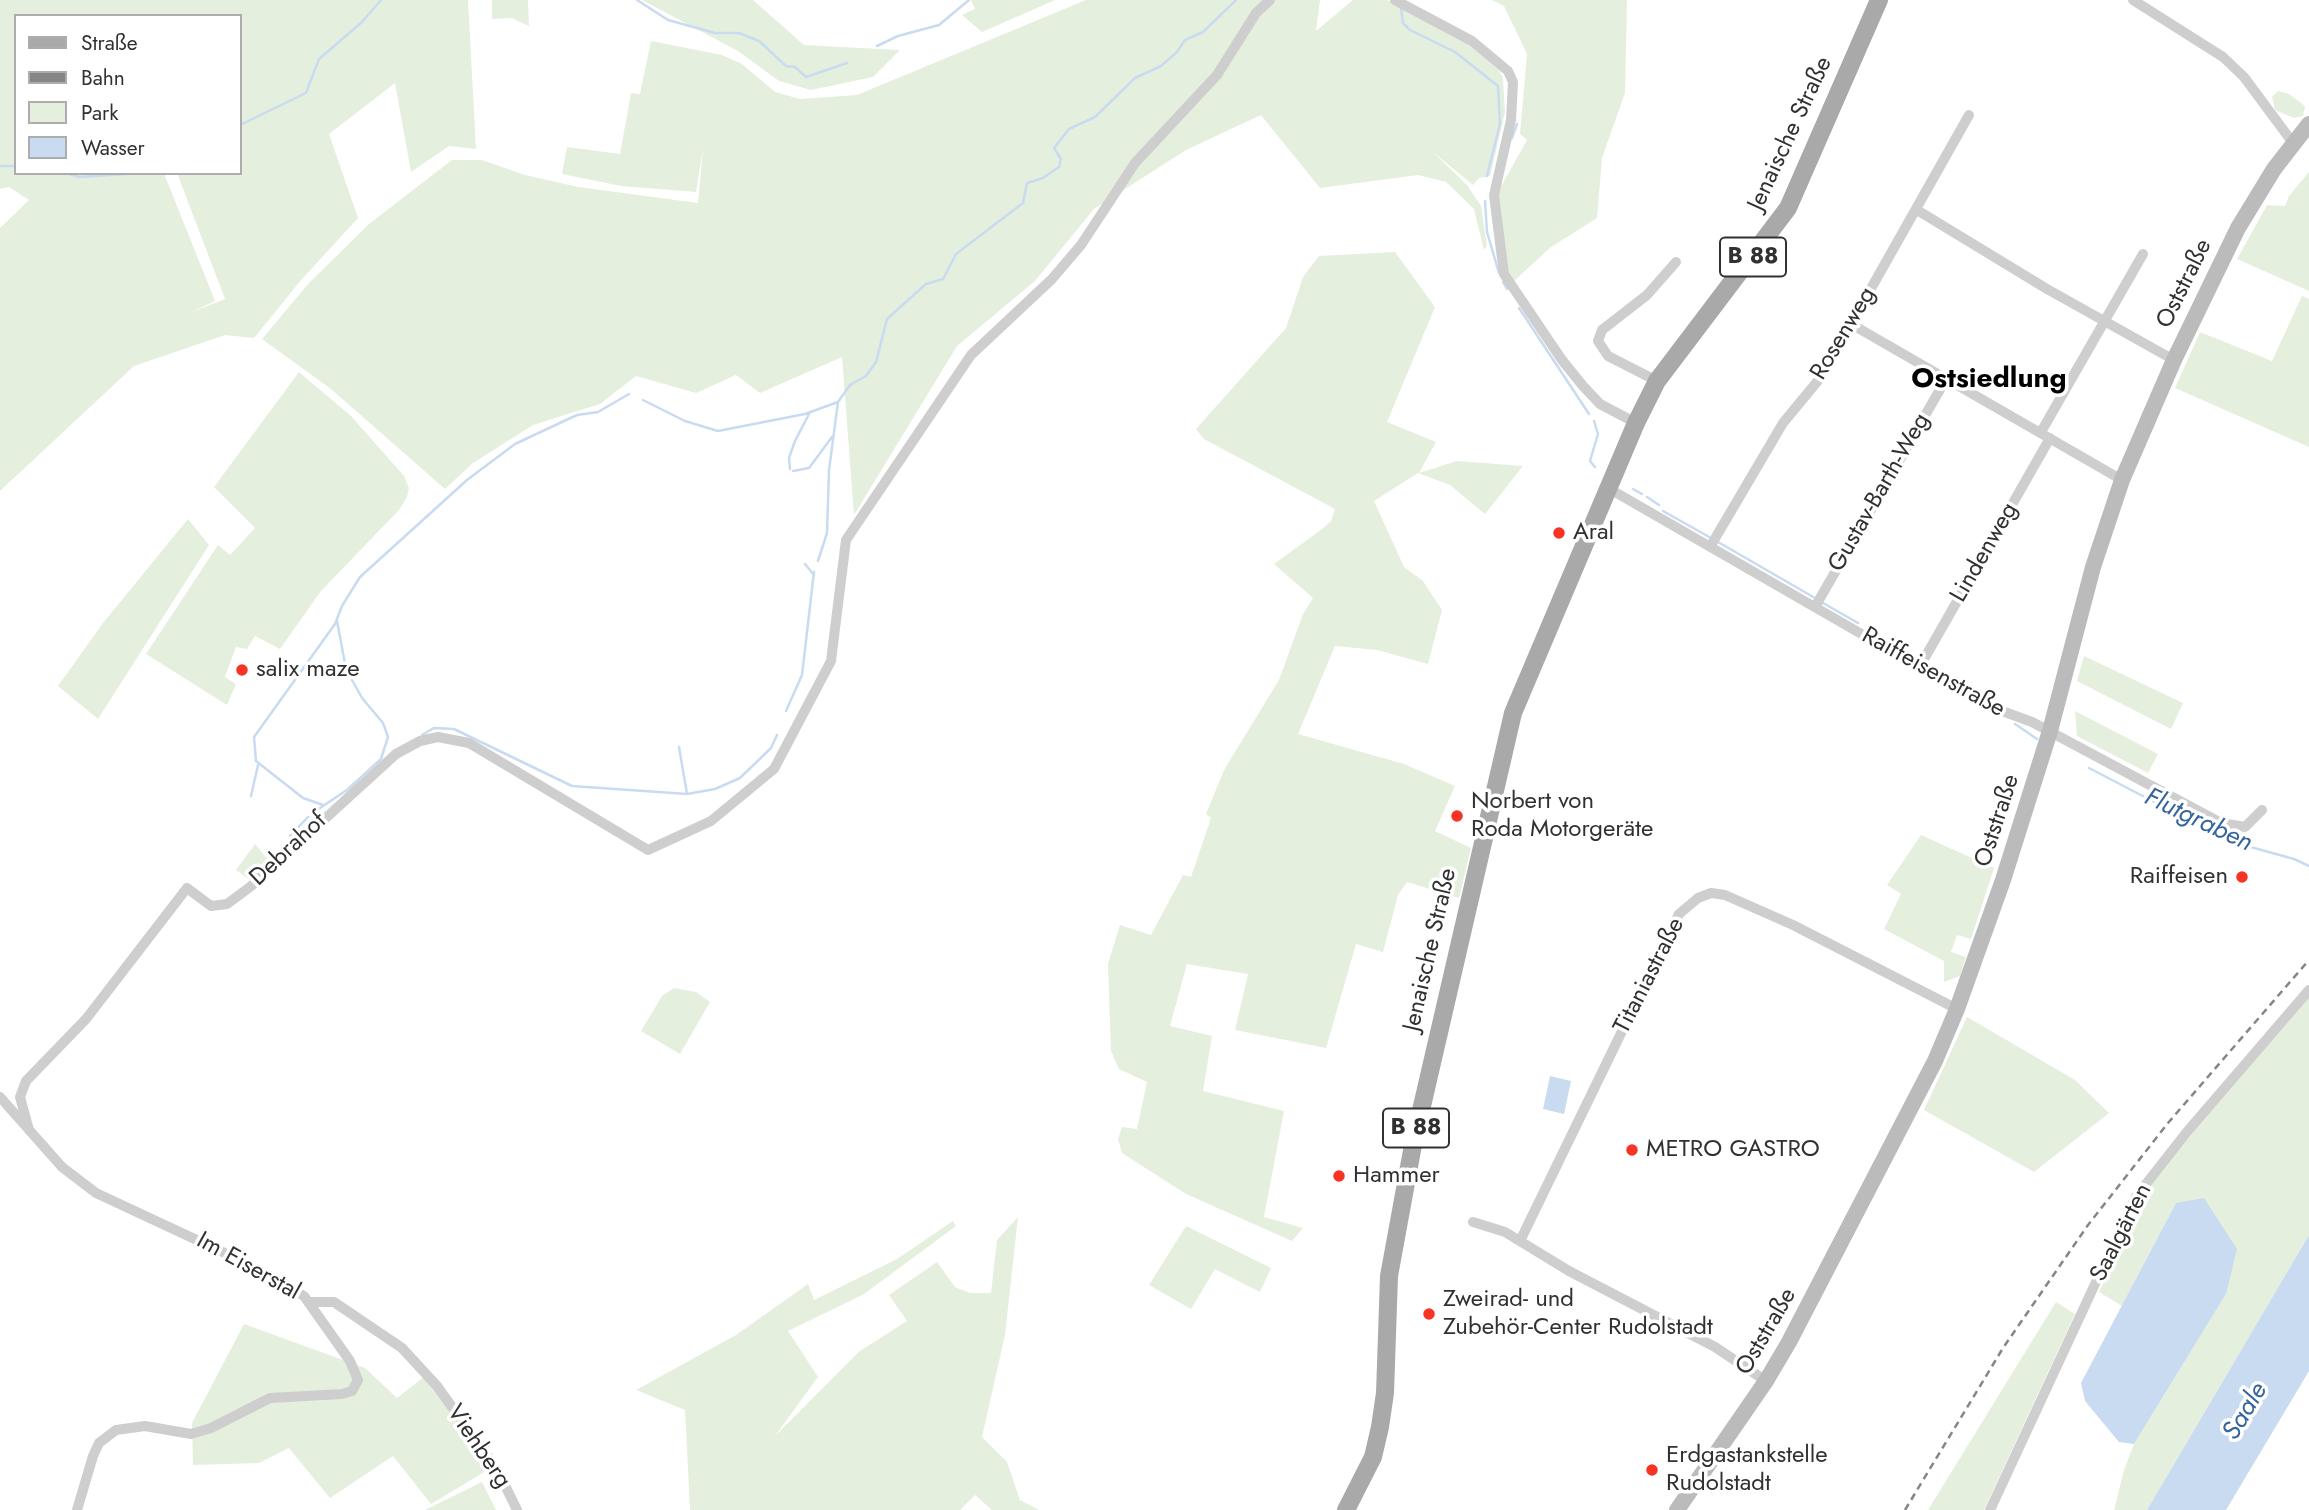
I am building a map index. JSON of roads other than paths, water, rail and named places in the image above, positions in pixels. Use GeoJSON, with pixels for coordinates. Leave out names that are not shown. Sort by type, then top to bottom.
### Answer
{"type":"FeatureCollection","features":[{"type":"Feature","properties":{"kind":"main road","name":"Jenaische Straße"},"geometry":{"type":"LineString","coordinates":[[1346,1510],[1373,1457],[1380,1427],[1393,1251],[1419,1109],[1505,741],[1534,659],[1636,423],[1657,381],[1788,208],[1879,0]]}},
{"type":"Feature","properties":{"kind":"street","name":"Debrahof"},"geometry":{"type":"LineString","coordinates":[[29,1130],[20,1097],[26,1081],[86,1019],[187,888],[211,905],[227,904],[250,887],[396,754],[419,741],[438,737],[469,743],[648,850],[711,821],[774,769],[831,661],[846,540],[971,355],[1052,279],[1081,245],[1135,163],[1217,75],[1256,13],[1270,0]]}},
{"type":"Feature","properties":{"kind":"street"},"geometry":{"type":"LineString","coordinates":[[2133,0],[2223,57],[2244,77],[2293,143]]}},
{"type":"Feature","properties":{"kind":"street"},"geometry":{"type":"LineString","coordinates":[[1401,2],[1472,41],[1508,71],[1513,82],[1511,120],[1493,195],[1504,274],[1562,360],[1583,386],[1600,404],[1636,423]]}},
{"type":"Feature","properties":{"kind":"street","name":"Rosenweg"},"geometry":{"type":"LineString","coordinates":[[1710,547],[1783,423],[1821,377],[1969,115]]}},
{"type":"Feature","properties":{"kind":"street","name":"Oststraße"},"geometry":{"type":"LineString","coordinates":[[1677,1510],[1766,1381],[1871,1190],[1958,1009],[2050,731],[2093,567],[2122,480],[2174,360],[2238,228],[2293,143],[2309,124]]}},
{"type":"Feature","properties":{"kind":"street"},"geometry":{"type":"LineString","coordinates":[[1917,210],[2174,360]]}},
{"type":"Feature","properties":{"kind":"street","name":"Lindenweg"},"geometry":{"type":"LineString","coordinates":[[1919,668],[2143,254]]}},
{"type":"Feature","properties":{"kind":"street"},"geometry":{"type":"LineString","coordinates":[[1657,381],[1608,355],[1598,341],[1602,330],[1647,295],[1676,261]]}},
{"type":"Feature","properties":{"kind":"street"},"geometry":{"type":"LineString","coordinates":[[1851,324],[2122,480]]}},
{"type":"Feature","properties":{"kind":"street","name":"Gustav-Barth-Weg"},"geometry":{"type":"LineString","coordinates":[[1815,607],[1946,379]]}},
{"type":"Feature","properties":{"kind":"street","name":"Raiffeisenstraße"},"geometry":{"type":"LineString","coordinates":[[1608,488],[1983,704],[2050,731],[2221,823],[2245,827],[2262,810]]}},
{"type":"Feature","properties":{"kind":"street","name":"Titaniastraße"},"geometry":{"type":"LineString","coordinates":[[1520,1241],[1679,914],[1698,898],[1711,893],[1725,895],[1793,925],[1958,1009]]}},
{"type":"Feature","properties":{"kind":"street","name":"Saalgärten"},"geometry":{"type":"LineString","coordinates":[[1990,1510],[2135,1198],[2186,1133],[2309,990]]}},
{"type":"Feature","properties":{"kind":"street","name":"Im Eiserstal"},"geometry":{"type":"LineString","coordinates":[[0,1097],[62,1167],[96,1192],[244,1262],[296,1290],[310,1302],[350,1361],[358,1380],[352,1391],[342,1394],[270,1398],[211,1428],[191,1434],[145,1426],[116,1430],[99,1443],[77,1510]]}},
{"type":"Feature","properties":{"kind":"street"},"geometry":{"type":"LineString","coordinates":[[1473,1222],[1505,1232],[1591,1283],[1715,1347],[1766,1381]]}},
{"type":"Feature","properties":{"kind":"street","name":"Viehberg"},"geometry":{"type":"LineString","coordinates":[[310,1302],[334,1301],[402,1348],[437,1386],[498,1471],[517,1510]]}},
{"type":"Feature","properties":{"kind":"water"},"geometry":{"type":"Polygon","coordinates":[[[1550,1076],[1571,1081],[1564,1114],[1543,1109],[1550,1076]]]}},
{"type":"Feature","properties":{"kind":"water"},"geometry":{"type":"Polygon","coordinates":[[[2204,1198],[2237,1249],[2226,1294],[2134,1444],[2119,1442],[2085,1401],[2081,1383],[2176,1203],[2204,1198]]]}},
{"type":"Feature","properties":{"kind":"water","name":"Saale"},"geometry":{"type":"Polygon","coordinates":[[[2309,1235],[2309,1371],[2226,1510],[2147,1510],[2309,1235]]]}},
{"type":"Feature","properties":{"kind":"waterway","name":"Flutgraben"},"geometry":{"type":"LineString","coordinates":[[242,124],[306,93],[319,59],[362,22],[381,0]]}},
{"type":"Feature","properties":{"kind":"waterway","name":"Flutgraben"},"geometry":{"type":"LineString","coordinates":[[637,0],[668,20],[715,33],[739,33],[759,41],[786,66],[795,67],[806,77],[847,63]]}},
{"type":"Feature","properties":{"kind":"waterway","name":"Flutgraben"},"geometry":{"type":"LineString","coordinates":[[877,46],[898,36],[939,25],[969,0]]}},
{"type":"Feature","properties":{"kind":"waterway"},"geometry":{"type":"LineString","coordinates":[[818,561],[827,533],[829,470],[838,402],[850,385],[866,376],[876,362],[887,319],[926,284],[943,279],[956,254],[1023,203],[1027,183],[1043,178],[1059,167],[1061,159],[1054,148],[1069,129],[1095,117],[1135,78],[1161,66],[1177,52],[1185,40],[1203,32],[1236,0]]}},
{"type":"Feature","properties":{"kind":"waterway","name":"Flutgraben"},"geometry":{"type":"LineString","coordinates":[[1401,8],[1403,23],[1410,30],[1455,52],[1498,86],[1500,124],[1487,176]]}},
{"type":"Feature","properties":{"kind":"waterway"},"geometry":{"type":"LineString","coordinates":[[1512,138],[1517,124]]}},
{"type":"Feature","properties":{"kind":"waterway","name":"Flutgraben"},"geometry":{"type":"LineString","coordinates":[[0,166],[14,166]]}},
{"type":"Feature","properties":{"kind":"waterway","name":"Flutgraben"},"geometry":{"type":"LineString","coordinates":[[73,175],[110,175]]}},
{"type":"Feature","properties":{"kind":"waterway","name":"Flutgraben"},"geometry":{"type":"LineString","coordinates":[[1485,201],[1487,232],[1499,273]]}},
{"type":"Feature","properties":{"kind":"waterway","name":"Flutgraben"},"geometry":{"type":"LineString","coordinates":[[1503,282],[1507,289]]}},
{"type":"Feature","properties":{"kind":"waterway","name":"Flutgraben"},"geometry":{"type":"LineString","coordinates":[[1519,308],[1589,414]]}},
{"type":"Feature","properties":{"kind":"waterway"},"geometry":{"type":"LineString","coordinates":[[323,805],[303,798],[256,761],[254,737],[335,624],[342,606],[360,577],[467,480],[515,444],[577,415],[598,412],[629,394]]}},
{"type":"Feature","properties":{"kind":"waterway"},"geometry":{"type":"LineString","coordinates":[[643,400],[685,421],[718,431],[805,414],[838,402]]}},
{"type":"Feature","properties":{"kind":"waterway"},"geometry":{"type":"LineString","coordinates":[[790,469],[789,458],[809,414]]}},
{"type":"Feature","properties":{"kind":"waterway","name":"Flutgraben"},"geometry":{"type":"LineString","coordinates":[[1594,421],[1598,434],[1590,461],[1595,467]]}},
{"type":"Feature","properties":{"kind":"waterway"},"geometry":{"type":"LineString","coordinates":[[793,471],[809,468],[832,437]]}},
{"type":"Feature","properties":{"kind":"waterway","name":"Flutgraben"},"geometry":{"type":"LineString","coordinates":[[1633,489],[1642,494]]}},
{"type":"Feature","properties":{"kind":"waterway","name":"Flutgraben"},"geometry":{"type":"LineString","coordinates":[[1647,497],[1659,505]]}},
{"type":"Feature","properties":{"kind":"waterway","name":"Flutgraben"},"geometry":{"type":"LineString","coordinates":[[1663,511],[1711,538]]}},
{"type":"Feature","properties":{"kind":"waterway","name":"Flutgraben"},"geometry":{"type":"LineString","coordinates":[[1718,542],[1815,598]]}},
{"type":"Feature","properties":{"kind":"waterway"},"geometry":{"type":"LineString","coordinates":[[805,564],[814,575]]}},
{"type":"Feature","properties":{"kind":"waterway"},"geometry":{"type":"LineString","coordinates":[[786,711],[802,675],[814,572]]}},
{"type":"Feature","properties":{"kind":"waterway","name":"Flutgraben"},"geometry":{"type":"LineString","coordinates":[[1823,603],[1858,623]]}},
{"type":"Feature","properties":{"kind":"waterway"},"geometry":{"type":"LineString","coordinates":[[317,810],[347,790],[381,759],[388,737],[383,723],[362,698],[346,669],[337,621]]}},
{"type":"Feature","properties":{"kind":"waterway","name":"Flutgraben"},"geometry":{"type":"LineString","coordinates":[[1867,628],[1918,657]]}},
{"type":"Feature","properties":{"kind":"waterway","name":"Flutgraben"},"geometry":{"type":"LineString","coordinates":[[1929,664],[1999,705]]}},
{"type":"Feature","properties":{"kind":"waterway","name":"Flutgraben"},"geometry":{"type":"LineString","coordinates":[[2015,724],[2037,739]]}},
{"type":"Feature","properties":{"kind":"waterway"},"geometry":{"type":"LineString","coordinates":[[422,735],[434,728],[454,729],[572,786],[687,794],[715,789],[740,778],[771,748],[777,735]]}},
{"type":"Feature","properties":{"kind":"waterway"},"geometry":{"type":"LineString","coordinates":[[679,747],[687,794]]}},
{"type":"Feature","properties":{"kind":"waterway"},"geometry":{"type":"LineString","coordinates":[[251,796],[258,765]]}},
{"type":"Feature","properties":{"kind":"waterway","name":"Flutgraben"},"geometry":{"type":"LineString","coordinates":[[2089,768],[2229,841],[2294,859],[2309,866]]}},
{"type":"Feature","properties":{"kind":"waterway"},"geometry":{"type":"LineString","coordinates":[[290,836],[308,817]]}},
{"type":"Feature","properties":{"kind":"railway"},"geometry":{"type":"LineString","coordinates":[[1905,1510],[2003,1348],[2088,1225],[2168,1123],[2309,960]]}},
{"type":"Feature","properties":{"kind":"place","name":"Aral"},"geometry":{"type":"Point","coordinates":[1559,533]}},
{"type":"Feature","properties":{"kind":"place","name":"salix maze"},"geometry":{"type":"Point","coordinates":[242,670]}},
{"type":"Feature","properties":{"kind":"place","name":"Norbert von Roda Motorgeräte"},"geometry":{"type":"Point","coordinates":[1457,816]}},
{"type":"Feature","properties":{"kind":"place","name":"Raiffeisen"},"geometry":{"type":"Point","coordinates":[2242,877]}},
{"type":"Feature","properties":{"kind":"place","name":"METRO GASTRO"},"geometry":{"type":"Point","coordinates":[1632,1150]}},
{"type":"Feature","properties":{"kind":"place","name":"Hammer"},"geometry":{"type":"Point","coordinates":[1339,1176]}},
{"type":"Feature","properties":{"kind":"place","name":"Zweirad- und Zubehör-Center Rudolstadt"},"geometry":{"type":"Point","coordinates":[1429,1314]}},
{"type":"Feature","properties":{"kind":"place","name":"Erdgastankstelle Rudolstadt"},"geometry":{"type":"Point","coordinates":[1652,1470]}},
{"type":"Feature","properties":{"kind":"district","name":"Ostsiedlung"},"geometry":{"type":"Point","coordinates":[1989,380]}}]}
